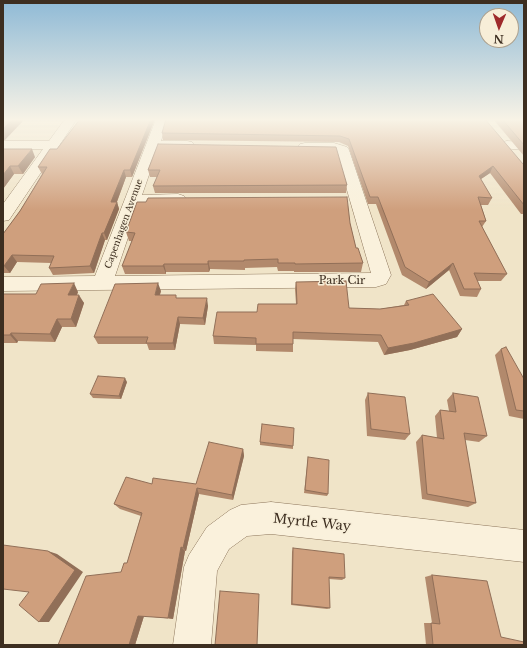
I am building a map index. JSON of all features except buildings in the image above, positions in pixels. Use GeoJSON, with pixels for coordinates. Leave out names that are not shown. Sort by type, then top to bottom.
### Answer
{"type":"FeatureCollection","features":[{"type":"Feature","properties":{"kind":"street"},"geometry":{"type":"LineString","coordinates":[[3,216],[9,199],[50,149]]}},
{"type":"Feature","properties":{"kind":"street","name":"Capenhagen Avenue"},"geometry":{"type":"LineString","coordinates":[[102,283],[151,149]]}},
{"type":"Feature","properties":{"kind":"street","name":"Park Cir"},"geometry":{"type":"LineString","coordinates":[[3,284],[379,279],[381,275],[350,199],[342,150],[340,149]]}},
{"type":"Feature","properties":{"kind":"street"},"geometry":{"type":"LineString","coordinates":[[509,149],[515,156]]}},
{"type":"Feature","properties":{"kind":"street"},"geometry":{"type":"LineString","coordinates":[[133,200],[195,199]]}},
{"type":"Feature","properties":{"kind":"street","name":"Myrtle Way"},"geometry":{"type":"LineString","coordinates":[[192,645],[201,567],[218,538],[241,521],[271,518],[524,546]]}}]}
